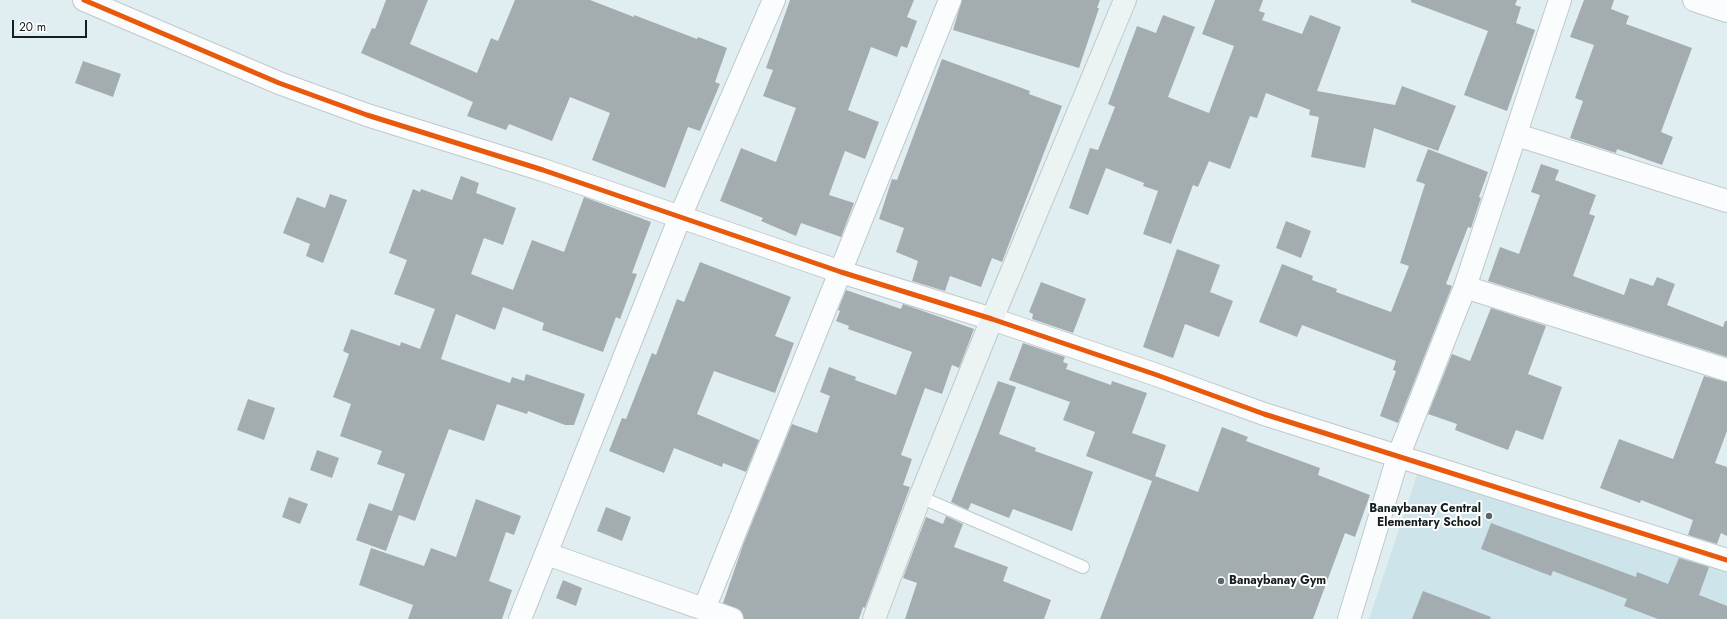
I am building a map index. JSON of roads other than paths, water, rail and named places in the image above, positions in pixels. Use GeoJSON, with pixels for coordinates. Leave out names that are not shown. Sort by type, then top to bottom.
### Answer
{"type":"FeatureCollection","features":[{"type":"Feature","properties":{"kind":"street"},"geometry":{"type":"LineString","coordinates":[[84,0],[279,83],[338,105],[543,170],[841,272],[992,319],[1154,374],[1264,414],[1727,560]]}},
{"type":"Feature","properties":{"kind":"street"},"geometry":{"type":"LineString","coordinates":[[520,619],[680,217],[774,0]]}},
{"type":"Feature","properties":{"kind":"street"},"geometry":{"type":"LineString","coordinates":[[704,609],[950,0]]}},
{"type":"Feature","properties":{"kind":"street"},"geometry":{"type":"LineString","coordinates":[[874,619],[920,497],[992,319],[1125,0]]}},
{"type":"Feature","properties":{"kind":"street"},"geometry":{"type":"LineString","coordinates":[[1349,619],[1398,457],[1465,287],[1517,134],[1560,0]]}},
{"type":"Feature","properties":{"kind":"street"},"geometry":{"type":"LineString","coordinates":[[1694,0],[1727,11]]}},
{"type":"Feature","properties":{"kind":"street"},"geometry":{"type":"LineString","coordinates":[[1517,134],[1727,201]]}},
{"type":"Feature","properties":{"kind":"street"},"geometry":{"type":"LineString","coordinates":[[1465,287],[1727,370]]}},
{"type":"Feature","properties":{"kind":"street"},"geometry":{"type":"LineString","coordinates":[[547,554],[732,619]]}},
{"type":"Feature","properties":{"kind":"lane"},"geometry":{"type":"LineString","coordinates":[[920,497],[1083,567]]}},
{"type":"Feature","properties":{"kind":"place","name":"Banaybanay Central Elementary School"},"geometry":{"type":"Point","coordinates":[1489,516]}},
{"type":"Feature","properties":{"kind":"place","name":"Banaybanay Gym"},"geometry":{"type":"Point","coordinates":[1221,581]}}]}
